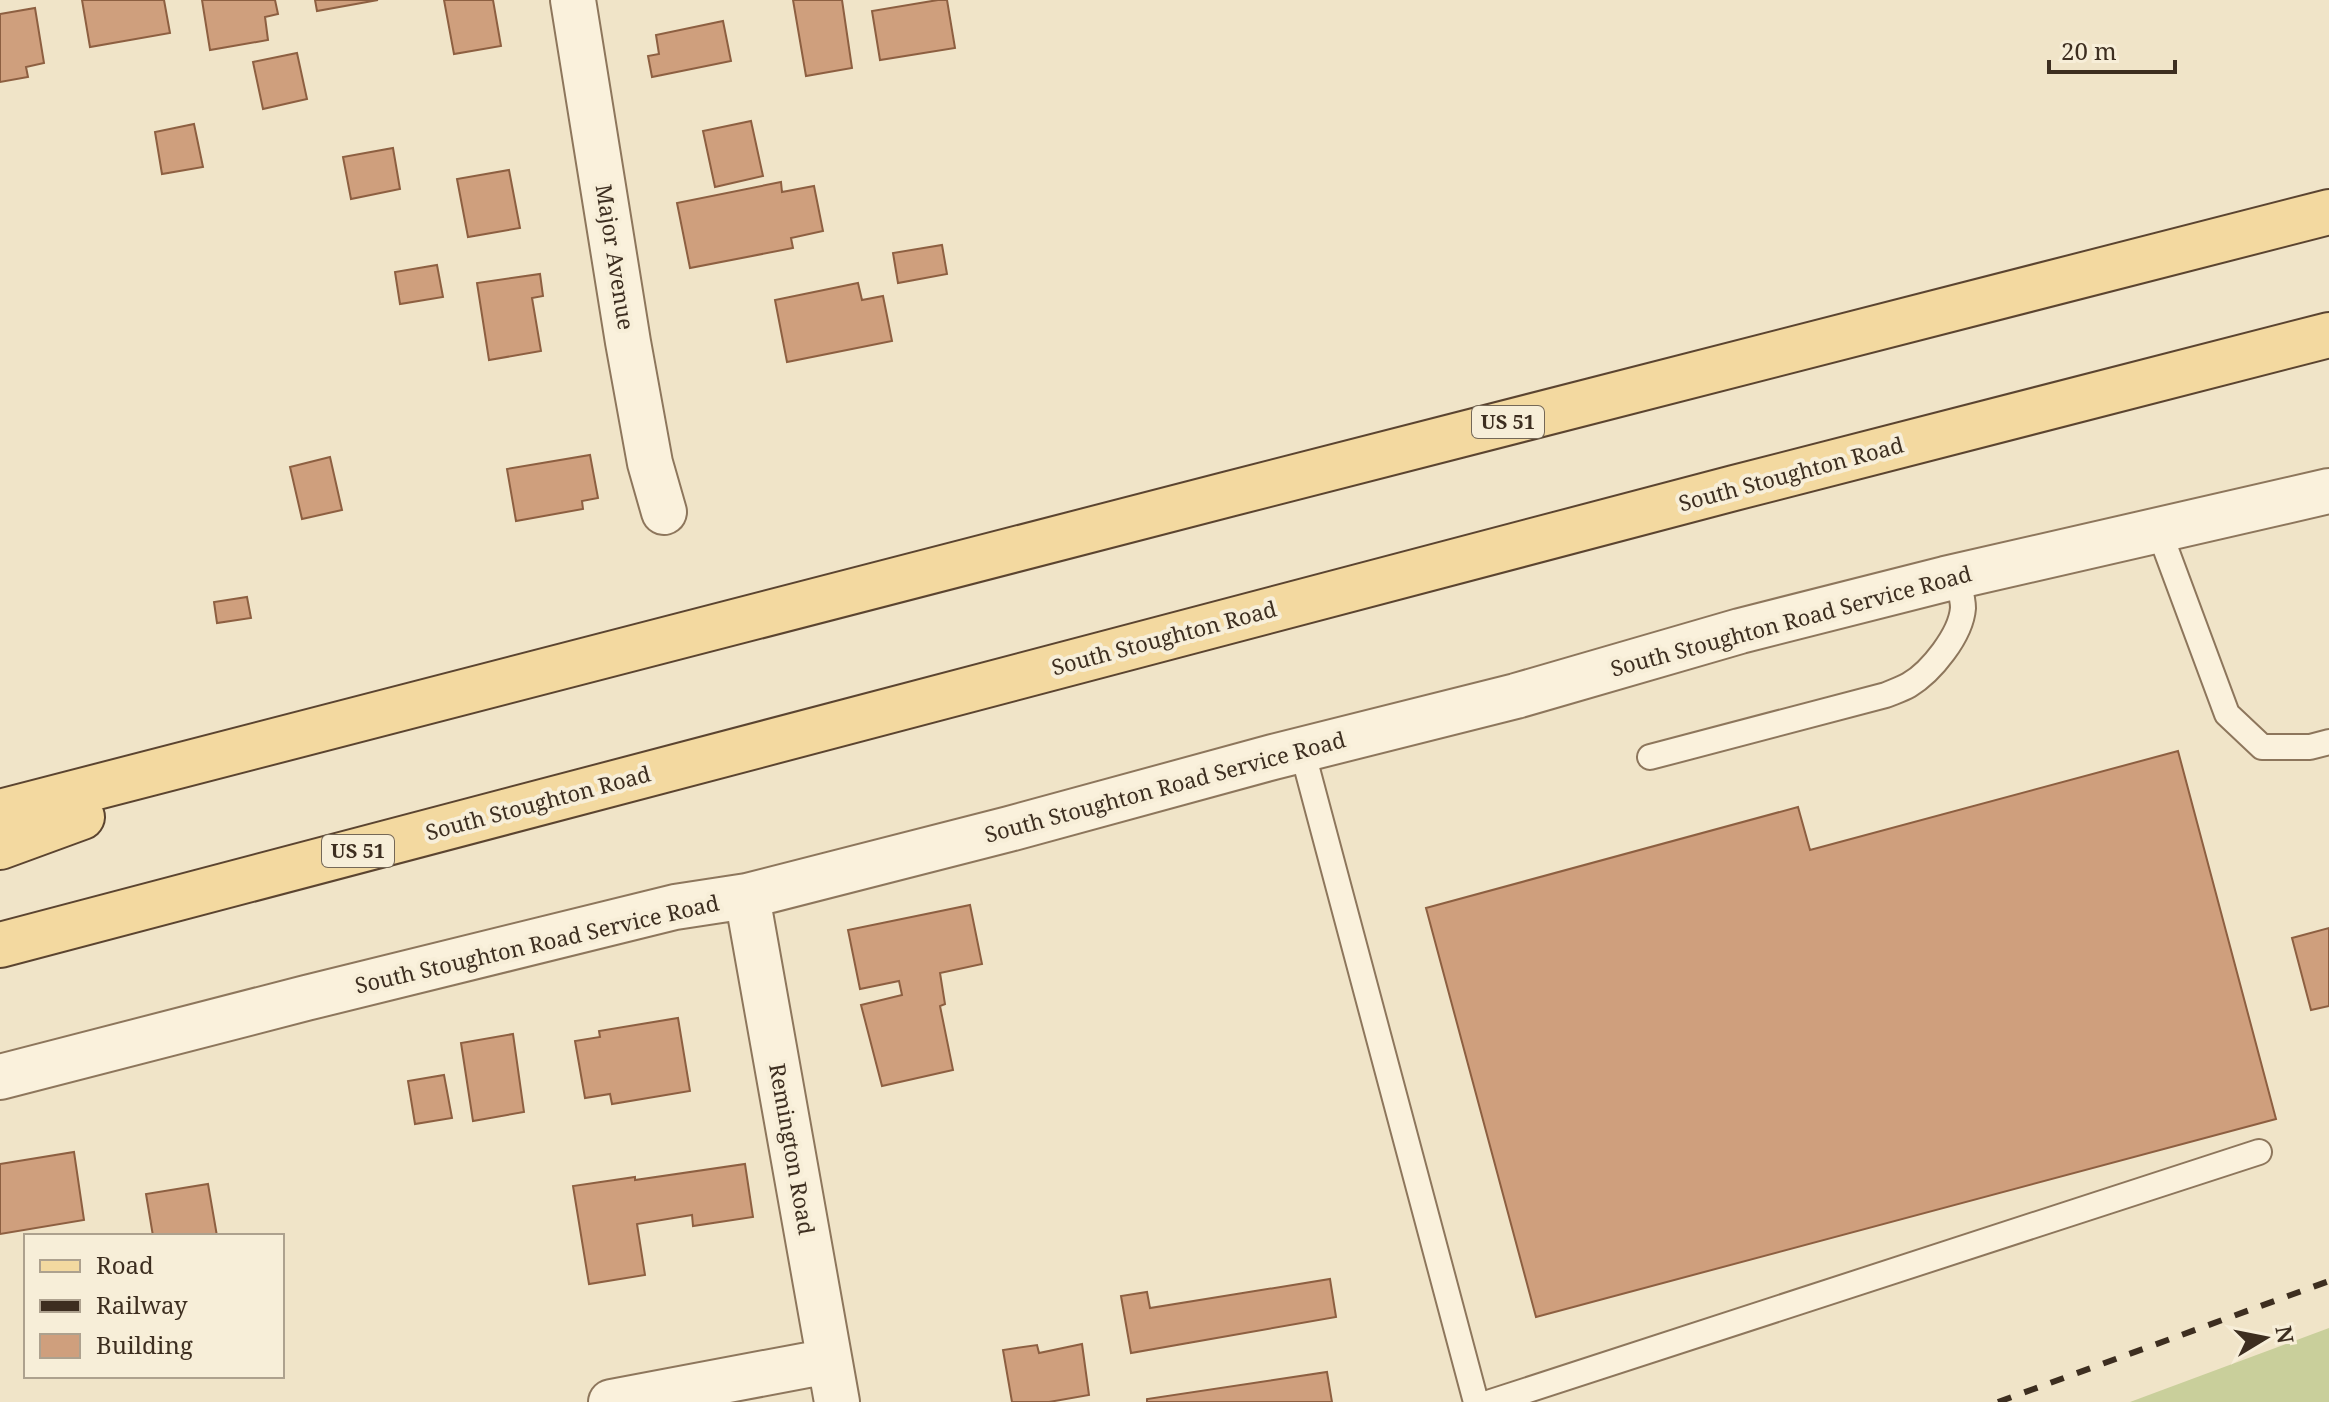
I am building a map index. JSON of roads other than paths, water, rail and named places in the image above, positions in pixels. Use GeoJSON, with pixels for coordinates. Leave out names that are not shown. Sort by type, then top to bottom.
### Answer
{"type":"FeatureCollection","features":[{"type":"Feature","properties":{"kind":"main road","name":"US 51"},"geometry":{"type":"LineString","coordinates":[[0,812],[2329,212]]}},
{"type":"Feature","properties":{"kind":"main road","name":"South Stoughton Road"},"geometry":{"type":"LineString","coordinates":[[0,945],[1718,492],[2329,335]]}},
{"type":"Feature","properties":{"kind":"main road"},"geometry":{"type":"LineString","coordinates":[[0,847],[320,729]]}},
{"type":"Feature","properties":{"kind":"street","name":"Major Avenue"},"geometry":{"type":"LineString","coordinates":[[573,0],[628,342],[650,463],[664,512]]}},
{"type":"Feature","properties":{"kind":"street","name":"South Stoughton Road Service Road"},"geometry":{"type":"LineString","coordinates":[[0,1077],[675,907],[747,896],[1009,829],[1516,696],[1740,631],[1957,576],[2329,491]]}},
{"type":"Feature","properties":{"kind":"street","name":"Remington Road"},"geometry":{"type":"LineString","coordinates":[[747,896],[833,1382]]}},
{"type":"Feature","properties":{"kind":"street"},"geometry":{"type":"LineString","coordinates":[[611,1402],[833,1382]]}},
{"type":"Feature","properties":{"kind":"lane"},"geometry":{"type":"LineString","coordinates":[[2159,531],[2227,714],[2262,747],[2310,747],[2329,742]]}},
{"type":"Feature","properties":{"kind":"lane"},"geometry":{"type":"LineString","coordinates":[[1650,757],[1886,695],[1911,684],[1932,666],[1956,630],[1963,608],[1957,576]]}},
{"type":"Feature","properties":{"kind":"lane"},"geometry":{"type":"LineString","coordinates":[[1302,750],[1476,1402]]}},
{"type":"Feature","properties":{"kind":"lane"},"geometry":{"type":"LineString","coordinates":[[1491,1402],[2259,1152]]}},
{"type":"Feature","properties":{"kind":"railway"},"geometry":{"type":"LineString","coordinates":[[1998,1402],[2329,1281]]}}]}
